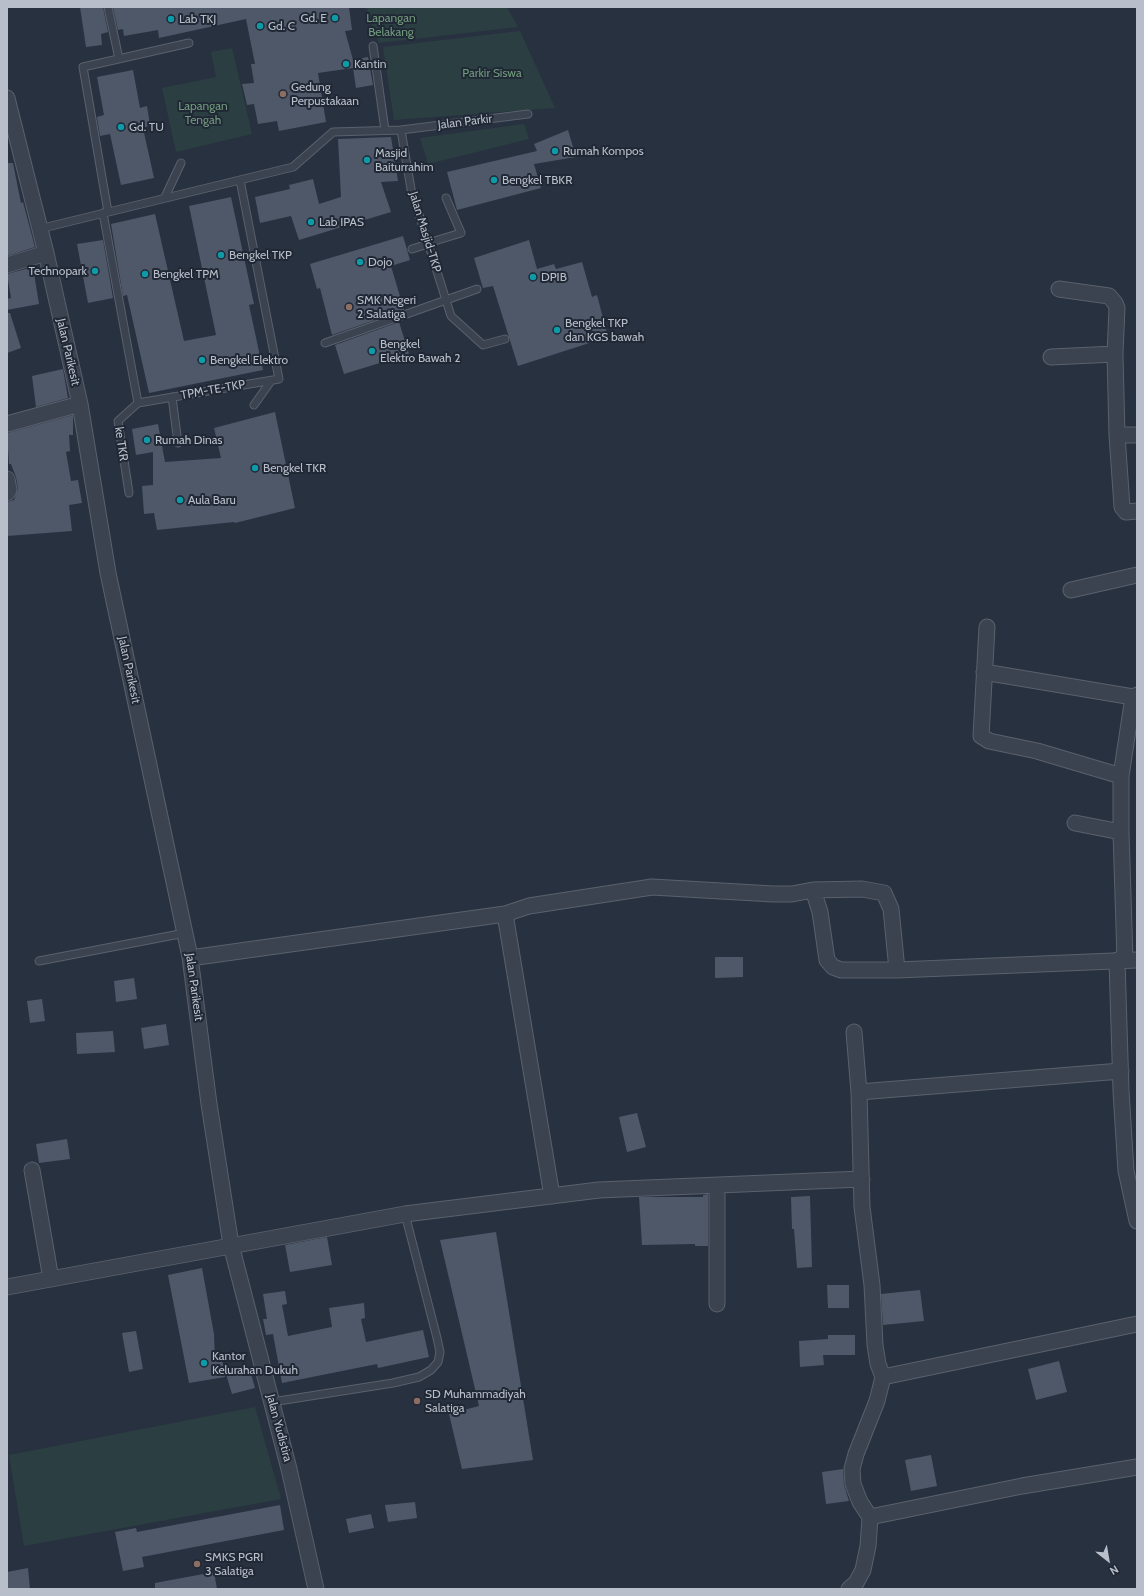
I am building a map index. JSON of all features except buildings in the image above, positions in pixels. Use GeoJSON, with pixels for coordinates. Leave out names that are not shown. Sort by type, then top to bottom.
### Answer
{"type":"FeatureCollection","features":[{"type":"Feature","properties":{"kind":"street","name":"Jalan Parikesit"},"geometry":{"type":"LineString","coordinates":[[7,98],[46,253],[80,404],[108,573],[190,958],[209,1104],[231,1245]]}},
{"type":"Feature","properties":{"kind":"street"},"geometry":{"type":"LineString","coordinates":[[7,265],[46,253]]}},
{"type":"Feature","properties":{"kind":"street"},"geometry":{"type":"LineString","coordinates":[[1059,290],[1109,296],[1113,299],[1117,308],[1115,354],[1117,435],[1122,507],[1126,512],[1137,511]]}},
{"type":"Feature","properties":{"kind":"street"},"geometry":{"type":"LineString","coordinates":[[1051,357],[1115,354]]}},
{"type":"Feature","properties":{"kind":"street"},"geometry":{"type":"LineString","coordinates":[[7,424],[80,404]]}},
{"type":"Feature","properties":{"kind":"street"},"geometry":{"type":"LineString","coordinates":[[1117,435],[1137,435]]}},
{"type":"Feature","properties":{"kind":"street"},"geometry":{"type":"LineString","coordinates":[[7,480],[9,490],[7,492]]}},
{"type":"Feature","properties":{"kind":"street"},"geometry":{"type":"LineString","coordinates":[[1071,590],[1137,575]]}},
{"type":"Feature","properties":{"kind":"street"},"geometry":{"type":"LineString","coordinates":[[987,627],[981,736],[984,739],[1037,750],[1121,776]]}},
{"type":"Feature","properties":{"kind":"street"},"geometry":{"type":"LineString","coordinates":[[984,672],[1135,696],[1121,776],[1121,832],[1126,960],[1120,1070],[1126,1171],[1137,1221]]}},
{"type":"Feature","properties":{"kind":"street"},"geometry":{"type":"LineString","coordinates":[[1075,823],[1121,832]]}},
{"type":"Feature","properties":{"kind":"street"},"geometry":{"type":"LineString","coordinates":[[190,958],[505,914],[524,907],[652,886],[773,894],[792,894],[813,890],[862,889],[884,893],[891,909],[897,970]]}},
{"type":"Feature","properties":{"kind":"street"},"geometry":{"type":"LineString","coordinates":[[813,890],[820,912],[826,960],[833,967],[849,971],[1126,960]]}},
{"type":"Feature","properties":{"kind":"street"},"geometry":{"type":"LineString","coordinates":[[505,914],[552,1196]]}},
{"type":"Feature","properties":{"kind":"street"},"geometry":{"type":"LineString","coordinates":[[849,1589],[856,1583],[863,1570],[868,1546],[870,1517],[860,1502],[853,1484],[852,1468],[877,1401],[883,1377],[878,1364],[875,1345],[871,1278],[862,1207],[859,1092],[854,1032]]}},
{"type":"Feature","properties":{"kind":"street"},"geometry":{"type":"LineString","coordinates":[[859,1092],[1120,1070]]}},
{"type":"Feature","properties":{"kind":"street"},"geometry":{"type":"LineString","coordinates":[[32,1170],[51,1279]]}},
{"type":"Feature","properties":{"kind":"street"},"geometry":{"type":"LineString","coordinates":[[7,1287],[405,1214],[599,1190],[862,1179]]}},
{"type":"Feature","properties":{"kind":"street"},"geometry":{"type":"LineString","coordinates":[[717,1186],[717,1304]]}},
{"type":"Feature","properties":{"kind":"street","name":"Jalan Yudistira"},"geometry":{"type":"LineString","coordinates":[[231,1245],[289,1469],[316,1589]]}},
{"type":"Feature","properties":{"kind":"street"},"geometry":{"type":"LineString","coordinates":[[883,1377],[1137,1324]]}},
{"type":"Feature","properties":{"kind":"street"},"geometry":{"type":"LineString","coordinates":[[870,1517],[1022,1486],[1137,1467]]}},
{"type":"Feature","properties":{"kind":"lane"},"geometry":{"type":"LineString","coordinates":[[108,7],[118,59]]}},
{"type":"Feature","properties":{"kind":"lane"},"geometry":{"type":"LineString","coordinates":[[138,403],[83,67],[189,43]]}},
{"type":"Feature","properties":{"kind":"lane"},"geometry":{"type":"LineString","coordinates":[[373,46],[385,130]]}},
{"type":"Feature","properties":{"kind":"lane","name":"Jalan Parkir"},"geometry":{"type":"LineString","coordinates":[[401,130],[528,114]]}},
{"type":"Feature","properties":{"kind":"lane"},"geometry":{"type":"LineString","coordinates":[[40,229],[293,167],[333,132],[401,130]]}},
{"type":"Feature","properties":{"kind":"lane","name":"Jalan Masjid-TKP"},"geometry":{"type":"LineString","coordinates":[[401,130],[411,189],[451,316],[483,345],[505,339]]}},
{"type":"Feature","properties":{"kind":"lane"},"geometry":{"type":"LineString","coordinates":[[165,198],[181,163]]}},
{"type":"Feature","properties":{"kind":"lane"},"geometry":{"type":"LineString","coordinates":[[240,180],[279,379],[271,380],[254,405]]}},
{"type":"Feature","properties":{"kind":"lane"},"geometry":{"type":"LineString","coordinates":[[412,249],[461,234],[446,198]]}},
{"type":"Feature","properties":{"kind":"lane"},"geometry":{"type":"LineString","coordinates":[[325,343],[447,302],[477,289]]}},
{"type":"Feature","properties":{"kind":"lane","name":"TPM-TE-TKP"},"geometry":{"type":"LineString","coordinates":[[138,403],[271,380]]}},
{"type":"Feature","properties":{"kind":"lane"},"geometry":{"type":"LineString","coordinates":[[172,397],[178,443]]}},
{"type":"Feature","properties":{"kind":"lane","name":"ke TKR"},"geometry":{"type":"LineString","coordinates":[[129,494],[118,421],[138,403]]}},
{"type":"Feature","properties":{"kind":"lane"},"geometry":{"type":"LineString","coordinates":[[39,961],[185,933]]}},
{"type":"Feature","properties":{"kind":"lane"},"geometry":{"type":"LineString","coordinates":[[272,1402],[412,1378],[431,1370],[438,1362],[440,1352],[438,1338],[405,1214]]}},
{"type":"Feature","properties":{"kind":"green space","name":"Lapangan Belakang"},"geometry":{"type":"Polygon","coordinates":[[[366,7],[507,7],[518,27],[379,43],[366,7]]]}},
{"type":"Feature","properties":{"kind":"green space","name":"Parkir Siswa"},"geometry":{"type":"Polygon","coordinates":[[[520,31],[555,108],[394,120],[383,47],[520,31]]]}},
{"type":"Feature","properties":{"kind":"green space","name":"Lapangan Tengah"},"geometry":{"type":"Polygon","coordinates":[[[232,48],[252,134],[176,152],[162,88],[216,77],[211,52],[232,48]]]}},
{"type":"Feature","properties":{"kind":"green space"},"geometry":{"type":"Polygon","coordinates":[[[524,124],[529,139],[428,164],[420,138],[524,124]]]}},
{"type":"Feature","properties":{"kind":"green space"},"geometry":{"type":"Polygon","coordinates":[[[255,1407],[281,1499],[24,1546],[9,1455],[255,1407]]]}},
{"type":"Feature","properties":{"kind":"place","name":"Gd. E"},"geometry":{"type":"Point","coordinates":[335,18]}},
{"type":"Feature","properties":{"kind":"place","name":"Lab TKJ"},"geometry":{"type":"Point","coordinates":[171,19]}},
{"type":"Feature","properties":{"kind":"place","name":"Gd. C"},"geometry":{"type":"Point","coordinates":[260,26]}},
{"type":"Feature","properties":{"kind":"place","name":"Kantin"},"geometry":{"type":"Point","coordinates":[346,64]}},
{"type":"Feature","properties":{"kind":"place","name":"Gedung Perpustakaan"},"geometry":{"type":"Point","coordinates":[283,94]}},
{"type":"Feature","properties":{"kind":"place","name":"Gd. TU"},"geometry":{"type":"Point","coordinates":[121,127]}},
{"type":"Feature","properties":{"kind":"place","name":"Rumah Kompos"},"geometry":{"type":"Point","coordinates":[555,151]}},
{"type":"Feature","properties":{"kind":"place","name":"Masjid Baiturrahim"},"geometry":{"type":"Point","coordinates":[367,160]}},
{"type":"Feature","properties":{"kind":"place","name":"Bengkel TBKR"},"geometry":{"type":"Point","coordinates":[494,180]}},
{"type":"Feature","properties":{"kind":"place","name":"Lab IPAS"},"geometry":{"type":"Point","coordinates":[311,222]}},
{"type":"Feature","properties":{"kind":"place","name":"Bengkel TKP"},"geometry":{"type":"Point","coordinates":[221,255]}},
{"type":"Feature","properties":{"kind":"place","name":"Dojo"},"geometry":{"type":"Point","coordinates":[360,262]}},
{"type":"Feature","properties":{"kind":"place","name":"Technopark"},"geometry":{"type":"Point","coordinates":[95,271]}},
{"type":"Feature","properties":{"kind":"place","name":"Bengkel TPM"},"geometry":{"type":"Point","coordinates":[145,274]}},
{"type":"Feature","properties":{"kind":"place","name":"DPIB"},"geometry":{"type":"Point","coordinates":[533,277]}},
{"type":"Feature","properties":{"kind":"place","name":"SMK Negeri 2 Salatiga"},"geometry":{"type":"Point","coordinates":[349,307]}},
{"type":"Feature","properties":{"kind":"place","name":"Bengkel TKP dan KGS bawah"},"geometry":{"type":"Point","coordinates":[557,330]}},
{"type":"Feature","properties":{"kind":"place","name":"Bengkel Elektro Bawah 2"},"geometry":{"type":"Point","coordinates":[372,351]}},
{"type":"Feature","properties":{"kind":"place","name":"Bengkel Elektro"},"geometry":{"type":"Point","coordinates":[202,360]}},
{"type":"Feature","properties":{"kind":"place","name":"Rumah Dinas"},"geometry":{"type":"Point","coordinates":[147,440]}},
{"type":"Feature","properties":{"kind":"place","name":"Bengkel TKR"},"geometry":{"type":"Point","coordinates":[255,468]}},
{"type":"Feature","properties":{"kind":"place","name":"Aula Baru"},"geometry":{"type":"Point","coordinates":[180,500]}},
{"type":"Feature","properties":{"kind":"place","name":"Kantor Kelurahan Dukuh"},"geometry":{"type":"Point","coordinates":[204,1363]}},
{"type":"Feature","properties":{"kind":"place","name":"SD Muhammadiyah Salatiga"},"geometry":{"type":"Point","coordinates":[417,1401]}},
{"type":"Feature","properties":{"kind":"place","name":"SMKS PGRI 3 Salatiga"},"geometry":{"type":"Point","coordinates":[197,1564]}}]}
